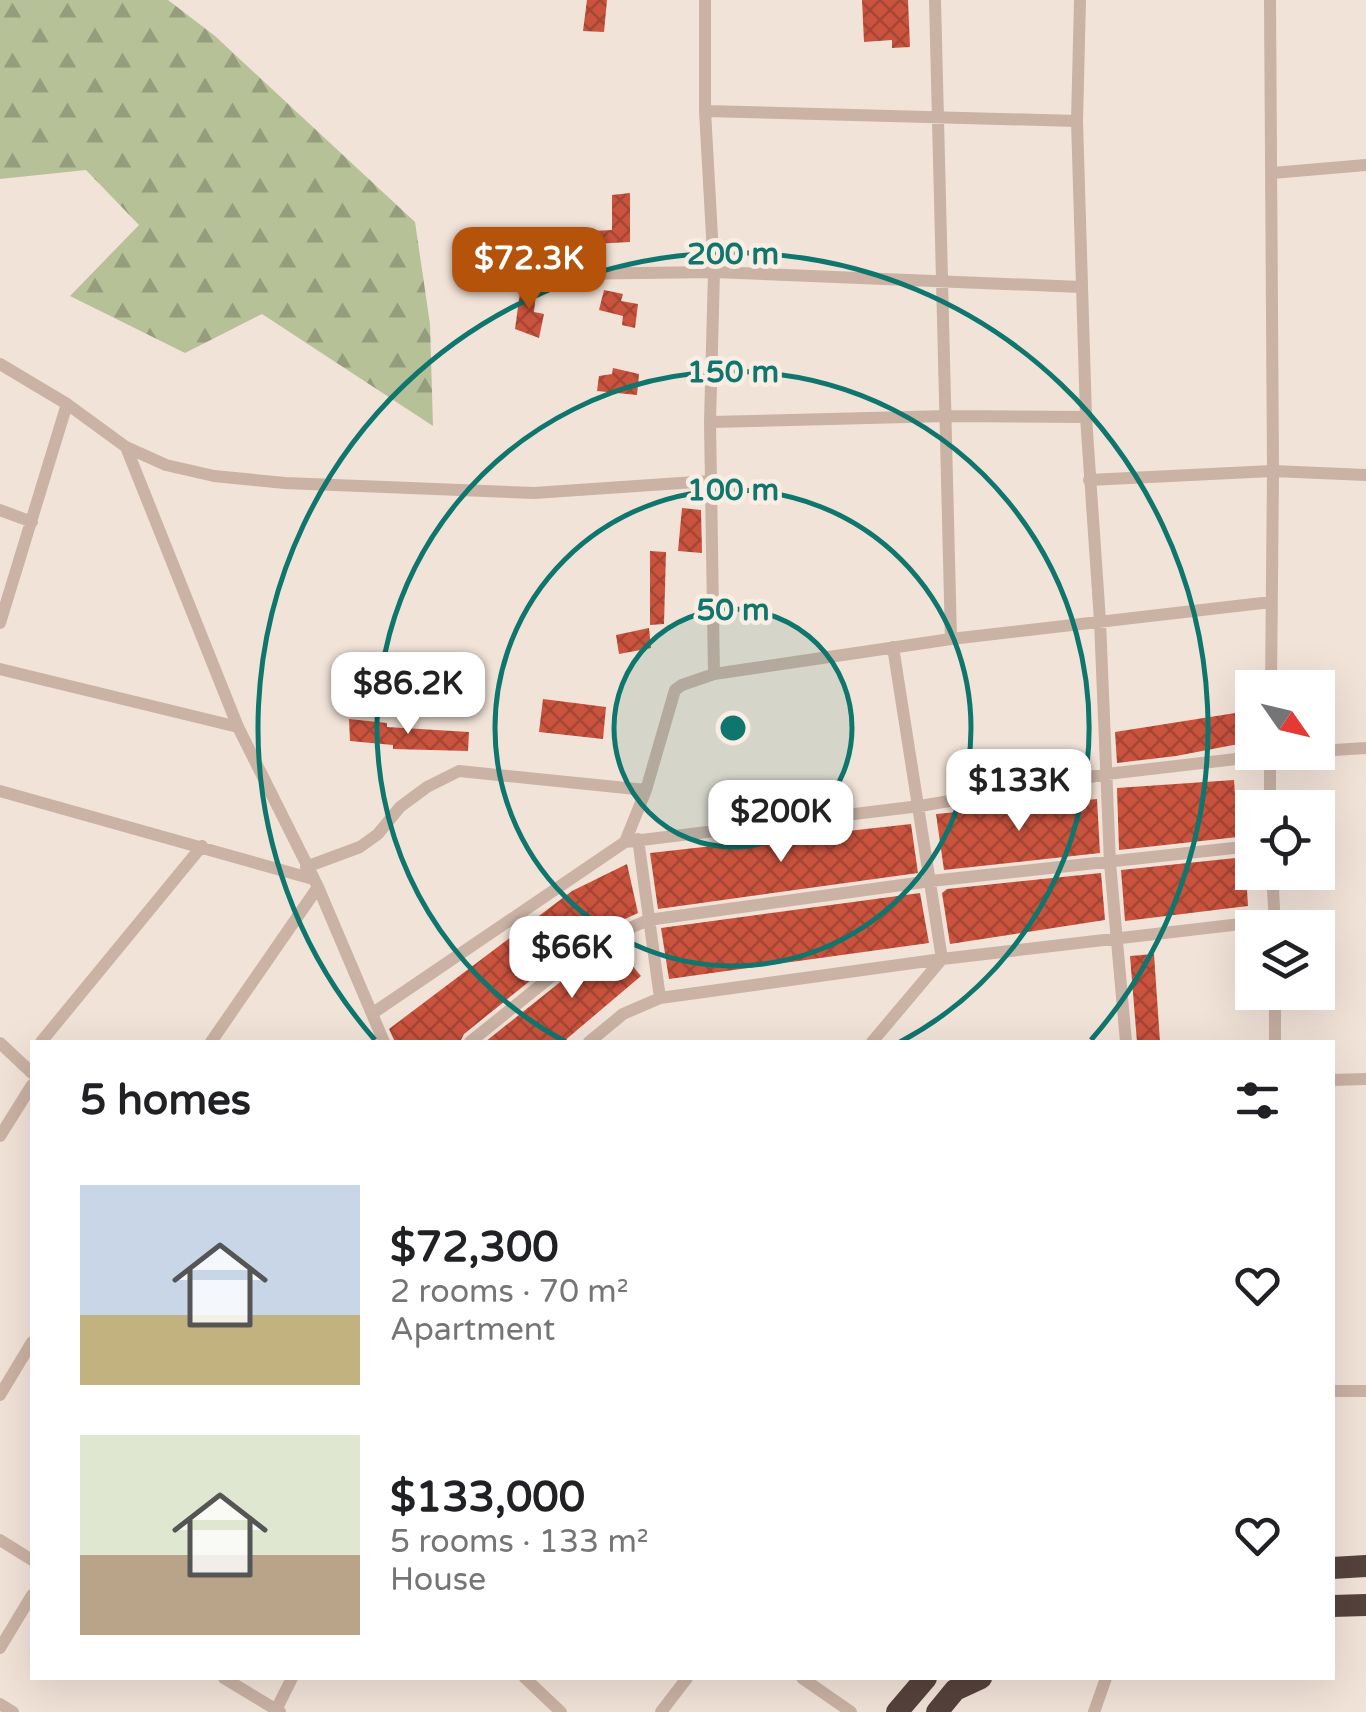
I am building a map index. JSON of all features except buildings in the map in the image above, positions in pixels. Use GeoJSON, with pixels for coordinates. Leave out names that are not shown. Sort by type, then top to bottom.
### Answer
{"type":"FeatureCollection","features":[{"type":"Feature","properties":{"kind":"highway"},"geometry":{"type":"LineString","coordinates":[[1335,1568],[1366,1566]]}},
{"type":"Feature","properties":{"kind":"highway"},"geometry":{"type":"LineString","coordinates":[[1335,1606],[1366,1605]]}},
{"type":"Feature","properties":{"kind":"highway"},"geometry":{"type":"LineString","coordinates":[[896,1712],[924,1680]]}},
{"type":"Feature","properties":{"kind":"highway"},"geometry":{"type":"LineString","coordinates":[[937,1712],[955,1690],[977,1680]]}},
{"type":"Feature","properties":{"kind":"street"},"geometry":{"type":"LineString","coordinates":[[705,0],[705,112],[714,272],[710,422],[714,674]]}},
{"type":"Feature","properties":{"kind":"street"},"geometry":{"type":"LineString","coordinates":[[935,0],[951,639]]}},
{"type":"Feature","properties":{"kind":"street"},"geometry":{"type":"LineString","coordinates":[[1080,0],[1080,287],[1110,863],[1126,1040]]}},
{"type":"Feature","properties":{"kind":"street"},"geometry":{"type":"LineString","coordinates":[[1270,0],[1271,670]]}},
{"type":"Feature","properties":{"kind":"street"},"geometry":{"type":"LineString","coordinates":[[705,112],[1078,122]]}},
{"type":"Feature","properties":{"kind":"street"},"geometry":{"type":"LineString","coordinates":[[1272,173],[1366,165]]}},
{"type":"Feature","properties":{"kind":"street"},"geometry":{"type":"LineString","coordinates":[[490,276],[714,272],[1080,287]]}},
{"type":"Feature","properties":{"kind":"street"},"geometry":{"type":"LineString","coordinates":[[0,364],[67,404],[126,447],[166,465],[214,476],[285,484],[534,494],[710,481]]}},
{"type":"Feature","properties":{"kind":"street"},"geometry":{"type":"LineString","coordinates":[[0,623],[67,404]]}},
{"type":"Feature","properties":{"kind":"street"},"geometry":{"type":"LineString","coordinates":[[710,422],[1086,417]]}},
{"type":"Feature","properties":{"kind":"street"},"geometry":{"type":"LineString","coordinates":[[126,447],[238,727],[312,878],[383,1040]]}},
{"type":"Feature","properties":{"kind":"street"},"geometry":{"type":"LineString","coordinates":[[1089,480],[1273,471],[1366,476]]}},
{"type":"Feature","properties":{"kind":"street"},"geometry":{"type":"LineString","coordinates":[[0,510],[32,522]]}},
{"type":"Feature","properties":{"kind":"street"},"geometry":{"type":"LineString","coordinates":[[660,998],[632,840],[675,690],[682,684],[714,674],[951,639],[1272,602]]}},
{"type":"Feature","properties":{"kind":"street"},"geometry":{"type":"LineString","coordinates":[[874,1040],[942,959],[893,648]]}},
{"type":"Feature","properties":{"kind":"street"},"geometry":{"type":"LineString","coordinates":[[0,670],[238,727]]}},
{"type":"Feature","properties":{"kind":"street"},"geometry":{"type":"LineString","coordinates":[[1335,750],[1366,748]]}},
{"type":"Feature","properties":{"kind":"street"},"geometry":{"type":"LineString","coordinates":[[373,1014],[632,840],[920,806],[1107,774],[1235,758]]}},
{"type":"Feature","properties":{"kind":"street"},"geometry":{"type":"LineString","coordinates":[[212,1040],[312,878],[378,834],[400,807],[427,787],[459,771],[646,790]]}},
{"type":"Feature","properties":{"kind":"street"},"geometry":{"type":"LineString","coordinates":[[0,791],[312,878]]}},
{"type":"Feature","properties":{"kind":"street"},"geometry":{"type":"LineString","coordinates":[[43,1040],[202,846]]}},
{"type":"Feature","properties":{"kind":"street"},"geometry":{"type":"LineString","coordinates":[[472,1040],[588,947],[648,920],[931,881],[1235,848]]}},
{"type":"Feature","properties":{"kind":"street"},"geometry":{"type":"LineString","coordinates":[[591,1040],[623,1014],[660,998],[1116,937],[1235,927]]}},
{"type":"Feature","properties":{"kind":"street"},"geometry":{"type":"LineString","coordinates":[[1275,1010],[1275,1040]]}},
{"type":"Feature","properties":{"kind":"street"},"geometry":{"type":"LineString","coordinates":[[0,1043],[29,1064]]}},
{"type":"Feature","properties":{"kind":"street"},"geometry":{"type":"LineString","coordinates":[[1335,1080],[1366,1078]]}},
{"type":"Feature","properties":{"kind":"street"},"geometry":{"type":"LineString","coordinates":[[0,1136],[30,1088]]}},
{"type":"Feature","properties":{"kind":"street"},"geometry":{"type":"LineString","coordinates":[[0,1395],[30,1345]]}},
{"type":"Feature","properties":{"kind":"street"},"geometry":{"type":"LineString","coordinates":[[1335,1390],[1366,1391]]}},
{"type":"Feature","properties":{"kind":"street"},"geometry":{"type":"LineString","coordinates":[[0,1540],[30,1559]]}},
{"type":"Feature","properties":{"kind":"street"},"geometry":{"type":"LineString","coordinates":[[0,1648],[30,1597]]}},
{"type":"Feature","properties":{"kind":"street"},"geometry":{"type":"LineString","coordinates":[[227,1680],[277,1711],[291,1680]]}},
{"type":"Feature","properties":{"kind":"street"},"geometry":{"type":"LineString","coordinates":[[527,1680],[561,1712]]}},
{"type":"Feature","properties":{"kind":"street"},"geometry":{"type":"LineString","coordinates":[[662,1712],[686,1680]]}},
{"type":"Feature","properties":{"kind":"street"},"geometry":{"type":"LineString","coordinates":[[805,1680],[851,1712]]}},
{"type":"Feature","properties":{"kind":"street"},"geometry":{"type":"LineString","coordinates":[[1094,1712],[1105,1680]]}},
{"type":"Feature","properties":{"kind":"street"},"geometry":{"type":"LineString","coordinates":[[0,1704],[13,1712]]}},
{"type":"Feature","properties":{"kind":"green space"},"geometry":{"type":"Polygon","coordinates":[[[0,0],[168,0],[215,36],[415,222],[430,324],[433,426],[262,314],[185,353],[70,296],[139,225],[86,170],[0,179],[0,0]]]}}]}
